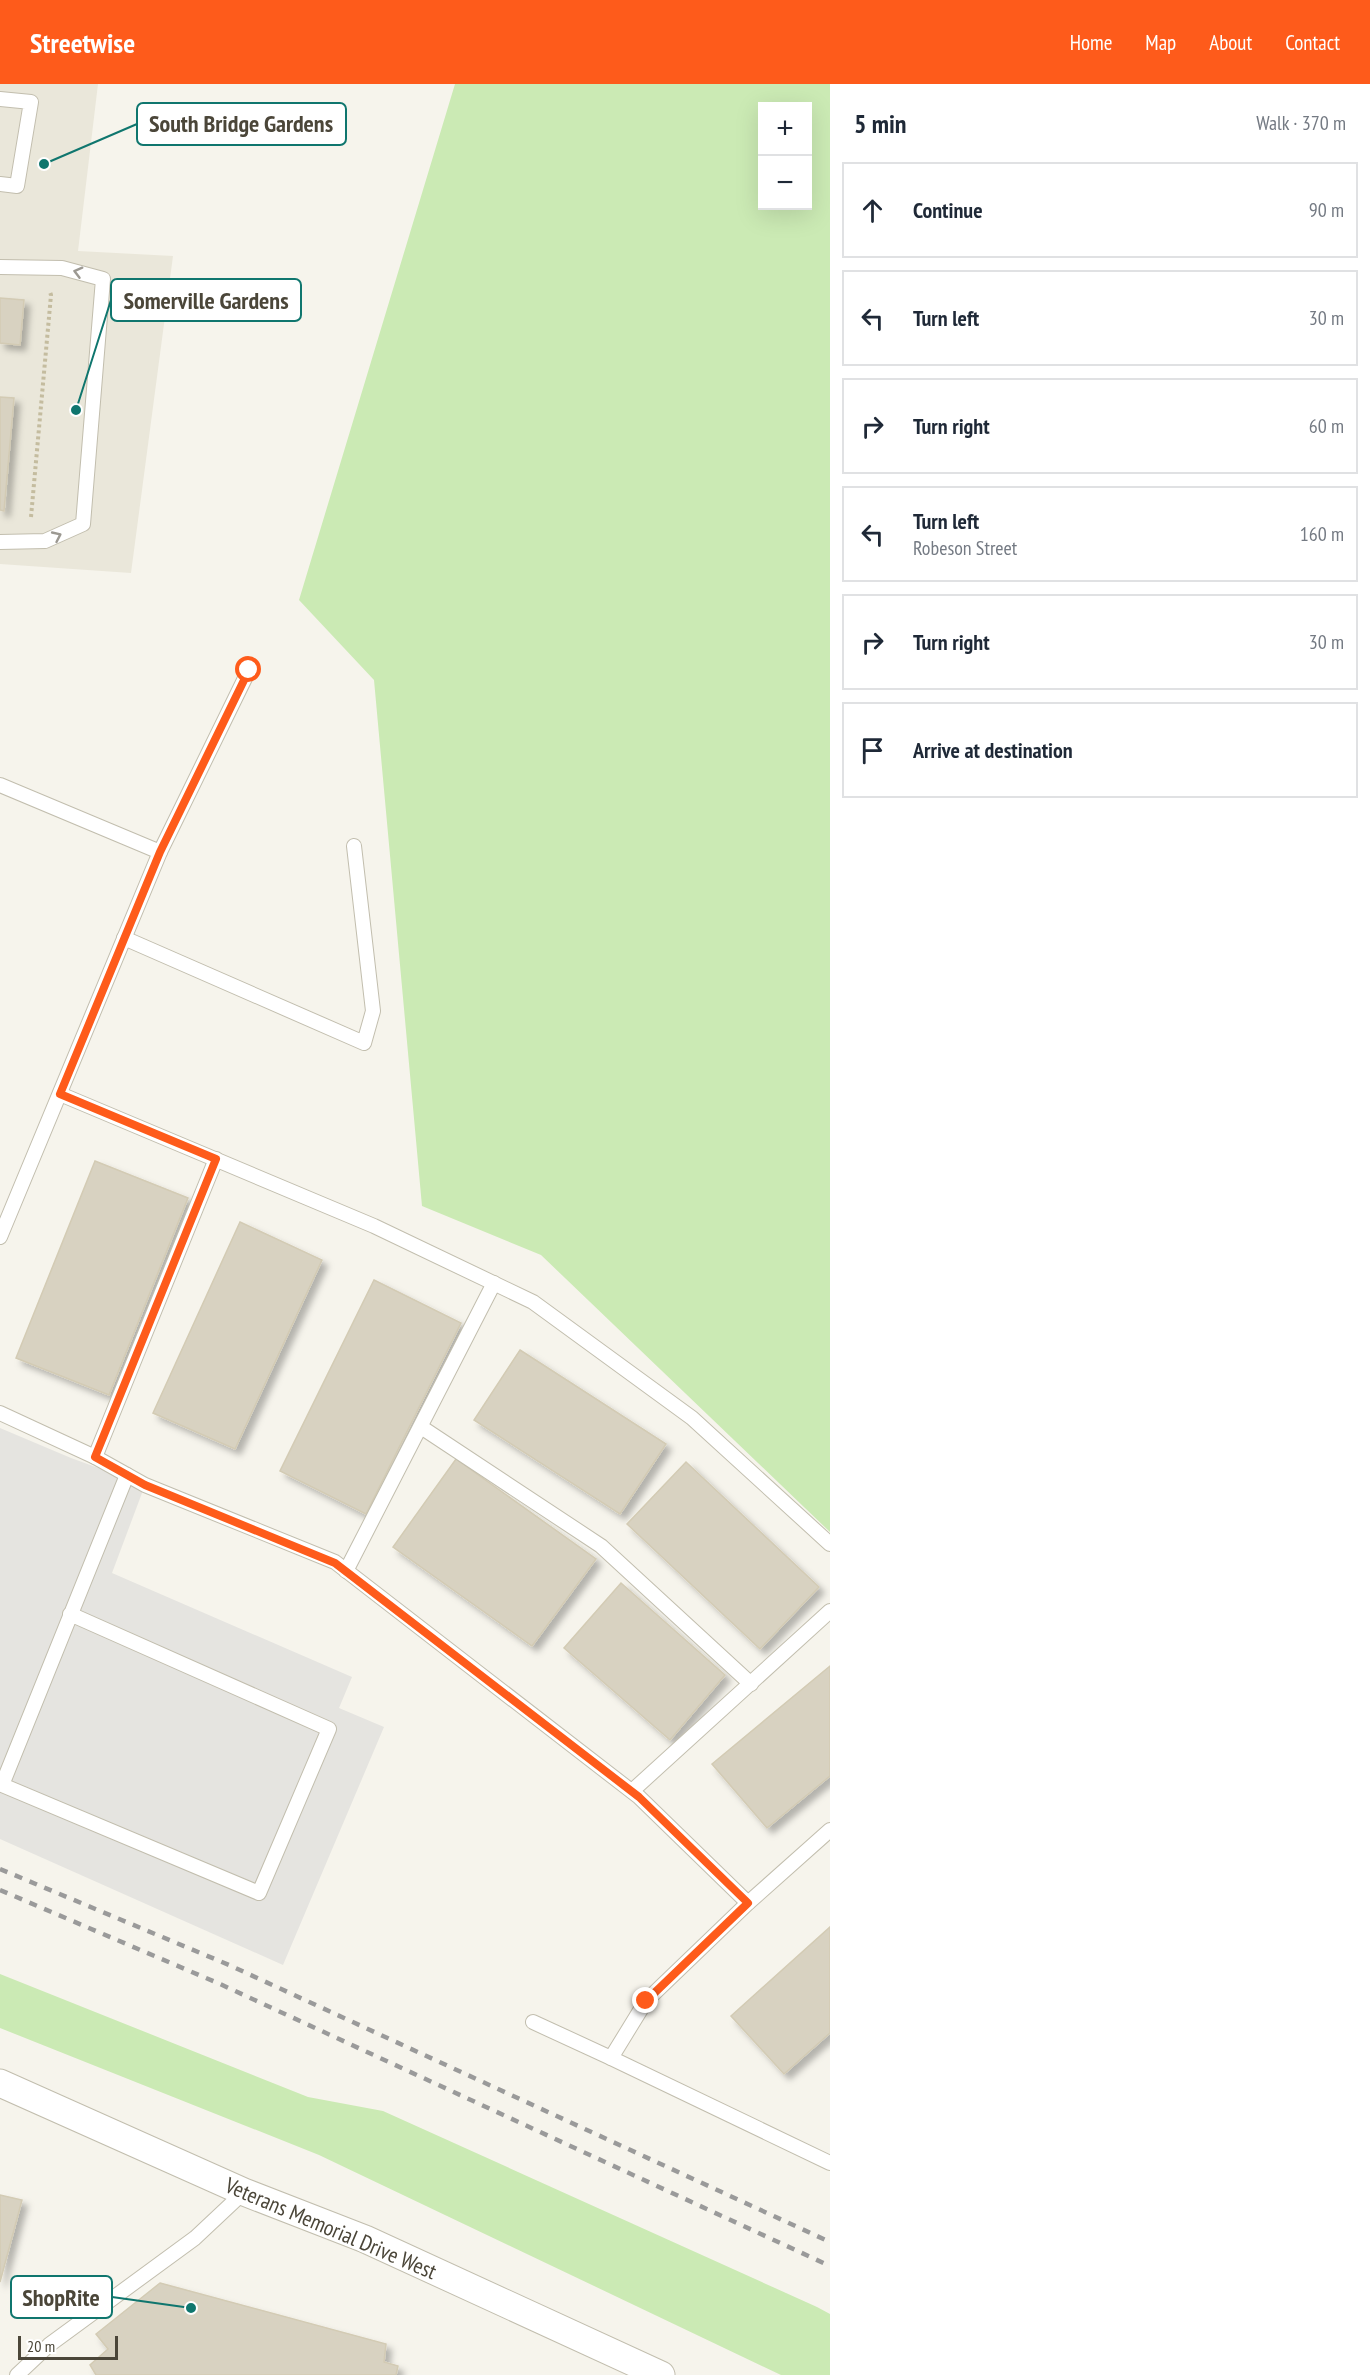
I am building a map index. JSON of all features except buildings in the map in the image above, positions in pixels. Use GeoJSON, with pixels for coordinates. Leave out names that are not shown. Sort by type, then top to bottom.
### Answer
{"type":"FeatureCollection","features":[{"type":"Feature","properties":{"kind":"street","name":"Veterans Memorial Drive West"},"geometry":{"type":"LineString","coordinates":[[0,2083],[244,2192],[365,2238],[661,2375]]}},
{"type":"Feature","properties":{"kind":"lane"},"geometry":{"type":"LineString","coordinates":[[0,99],[31,102],[17,186],[0,184]]}},
{"type":"Feature","properties":{"kind":"lane"},"geometry":{"type":"LineString","coordinates":[[0,267],[62,268],[103,279],[83,524],[45,541],[0,542]]}},
{"type":"Feature","properties":{"kind":"lane"},"geometry":{"type":"LineString","coordinates":[[0,1237],[160,852],[249,670]]}},
{"type":"Feature","properties":{"kind":"lane"},"geometry":{"type":"LineString","coordinates":[[0,785],[160,852]]}},
{"type":"Feature","properties":{"kind":"lane"},"geometry":{"type":"LineString","coordinates":[[124,938],[364,1043],[373,1011],[354,846]]}},
{"type":"Feature","properties":{"kind":"lane"},"geometry":{"type":"LineString","coordinates":[[60,1094],[374,1226],[534,1302],[692,1418],[830,1544]]}},
{"type":"Feature","properties":{"kind":"lane"},"geometry":{"type":"LineString","coordinates":[[95,1457],[216,1159]]}},
{"type":"Feature","properties":{"kind":"lane"},"geometry":{"type":"LineString","coordinates":[[346,1571],[494,1283]]}},
{"type":"Feature","properties":{"kind":"lane"},"geometry":{"type":"LineString","coordinates":[[0,1413],[95,1457],[145,1485],[335,1563],[632,1791],[748,1903]]}},
{"type":"Feature","properties":{"kind":"lane"},"geometry":{"type":"LineString","coordinates":[[421,1426],[601,1546],[751,1684]]}},
{"type":"Feature","properties":{"kind":"lane"},"geometry":{"type":"LineString","coordinates":[[70,1614],[329,1729],[259,1893],[2,1785],[70,1614],[127,1475]]}},
{"type":"Feature","properties":{"kind":"lane"},"geometry":{"type":"LineString","coordinates":[[632,1791],[830,1611]]}},
{"type":"Feature","properties":{"kind":"lane"},"geometry":{"type":"LineString","coordinates":[[611,2058],[646,2001],[748,1903],[830,1830]]}},
{"type":"Feature","properties":{"kind":"lane"},"geometry":{"type":"LineString","coordinates":[[533,2022],[830,2163]]}},
{"type":"Feature","properties":{"kind":"lane"},"geometry":{"type":"LineString","coordinates":[[17,2375],[48,2345],[195,2238],[244,2192]]}},
{"type":"Feature","properties":{"kind":"path"},"geometry":{"type":"LineString","coordinates":[[31,524],[51,295],[47,286]]}},
{"type":"Feature","properties":{"kind":"shaded area"},"geometry":{"type":"Polygon","coordinates":[[[0,84],[98,84],[78,251],[173,256],[131,573],[0,564],[0,84]]]}},
{"type":"Feature","properties":{"kind":"shaded area"},"geometry":{"type":"Polygon","coordinates":[[[0,1428],[71,1458],[145,1485],[112,1573],[352,1677],[339,1708],[384,1727],[283,1965],[0,1839],[0,1428]]]}},
{"type":"Feature","properties":{"kind":"green space"},"geometry":{"type":"Polygon","coordinates":[[[455,84],[830,84],[830,1532],[541,1255],[422,1206],[374,680],[299,600],[455,84]]]}},
{"type":"Feature","properties":{"kind":"green space"},"geometry":{"type":"Polygon","coordinates":[[[0,1974],[308,2097],[383,2111],[817,2307],[830,2314],[830,2375],[781,2375],[319,2155],[0,2028],[0,1974]]]}},
{"type":"Feature","properties":{"kind":"railway"},"geometry":{"type":"LineString","coordinates":[[0,1869],[229,1965],[830,2242]]}},
{"type":"Feature","properties":{"kind":"railway"},"geometry":{"type":"LineString","coordinates":[[0,1890],[220,1984],[830,2266]]}},
{"type":"Feature","properties":{"kind":"place","name":"South Bridge Gardens"},"geometry":{"type":"Point","coordinates":[44,164]}},
{"type":"Feature","properties":{"kind":"place","name":"Somerville Gardens"},"geometry":{"type":"Point","coordinates":[76,410]}},
{"type":"Feature","properties":{"kind":"place","name":"ShopRite"},"geometry":{"type":"Point","coordinates":[191,2308]}},
{"type":"Feature","properties":{"kind":"route"},"geometry":{"type":"LineString","coordinates":[[249,670],[160,852],[60,1094],[216,1159],[95,1457],[145,1485],[335,1563],[639,1797],[748,1903],[646,2001]]}}]}
